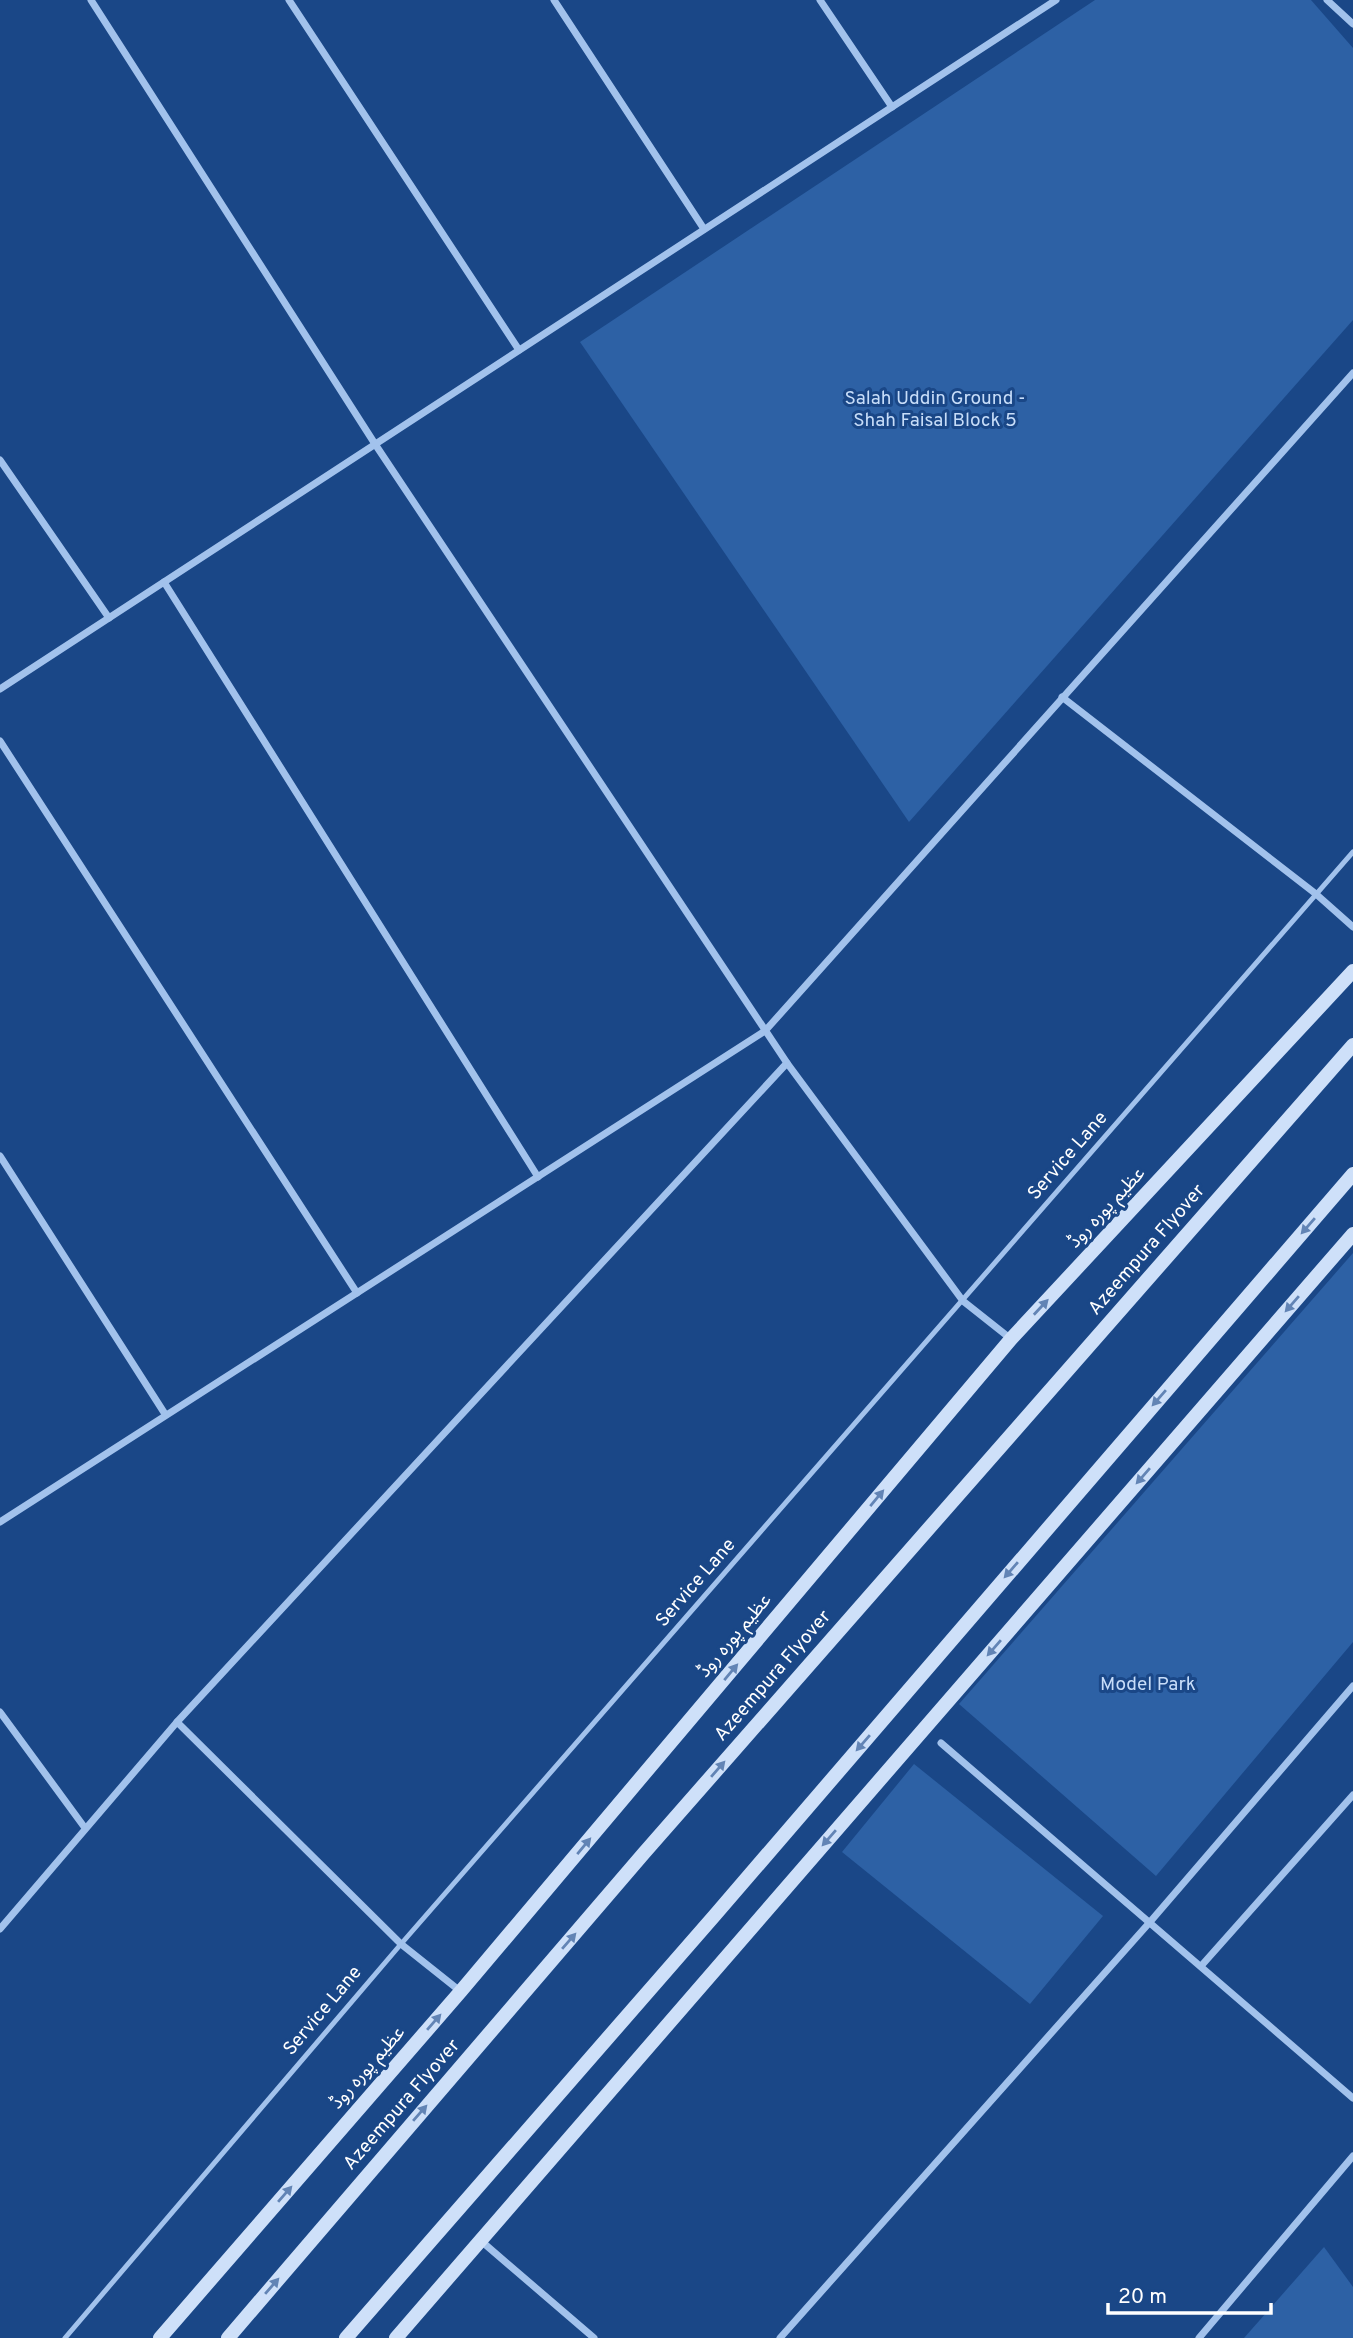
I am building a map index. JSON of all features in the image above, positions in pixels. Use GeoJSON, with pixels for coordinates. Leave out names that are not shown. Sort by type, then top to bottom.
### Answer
{"type":"FeatureCollection","features":[{"type":"Feature","properties":{"kind":"main road","name":"عظیم پورہ روڈ"},"geometry":{"type":"LineString","coordinates":[[160,2338],[461,1991],[1011,1339],[1353,971]]}},
{"type":"Feature","properties":{"kind":"main road","name":"Azeempura Flyover"},"geometry":{"type":"LineString","coordinates":[[228,2338],[644,1853],[1353,1045]]}},
{"type":"Feature","properties":{"kind":"main road"},"geometry":{"type":"LineString","coordinates":[[346,2338],[1353,1174]]}},
{"type":"Feature","properties":{"kind":"main road"},"geometry":{"type":"LineString","coordinates":[[396,2338],[1353,1234]]}},
{"type":"Feature","properties":{"kind":"street"},"geometry":{"type":"LineString","coordinates":[[91,0],[374,444],[765,1031],[963,1301],[1011,1339]]}},
{"type":"Feature","properties":{"kind":"street"},"geometry":{"type":"LineString","coordinates":[[289,0],[519,350]]}},
{"type":"Feature","properties":{"kind":"street"},"geometry":{"type":"LineString","coordinates":[[554,0],[704,229]]}},
{"type":"Feature","properties":{"kind":"street"},"geometry":{"type":"LineString","coordinates":[[820,0],[892,107]]}},
{"type":"Feature","properties":{"kind":"street"},"geometry":{"type":"LineString","coordinates":[[0,690],[1056,0]]}},
{"type":"Feature","properties":{"kind":"street"},"geometry":{"type":"LineString","coordinates":[[1327,0],[1353,24]]}},
{"type":"Feature","properties":{"kind":"street"},"geometry":{"type":"LineString","coordinates":[[0,1522],[765,1031],[1353,373]]}},
{"type":"Feature","properties":{"kind":"street"},"geometry":{"type":"LineString","coordinates":[[0,460],[109,618]]}},
{"type":"Feature","properties":{"kind":"street"},"geometry":{"type":"LineString","coordinates":[[164,582],[538,1177]]}},
{"type":"Feature","properties":{"kind":"street"},"geometry":{"type":"LineString","coordinates":[[1062,697],[1316,894],[1353,927]]}},
{"type":"Feature","properties":{"kind":"street"},"geometry":{"type":"LineString","coordinates":[[0,741],[357,1293]]}},
{"type":"Feature","properties":{"kind":"street"},"geometry":{"type":"LineString","coordinates":[[0,1929],[177,1722],[787,1063]]}},
{"type":"Feature","properties":{"kind":"street"},"geometry":{"type":"LineString","coordinates":[[0,1156],[165,1415]]}},
{"type":"Feature","properties":{"kind":"street"},"geometry":{"type":"LineString","coordinates":[[780,2338],[1150,1922],[1353,1686]]}},
{"type":"Feature","properties":{"kind":"street"},"geometry":{"type":"LineString","coordinates":[[0,1712],[85,1828]]}},
{"type":"Feature","properties":{"kind":"street"},"geometry":{"type":"LineString","coordinates":[[177,1722],[401,1944],[461,1991]]}},
{"type":"Feature","properties":{"kind":"street"},"geometry":{"type":"LineString","coordinates":[[942,1743],[1353,2098]]}},
{"type":"Feature","properties":{"kind":"street"},"geometry":{"type":"LineString","coordinates":[[1202,1965],[1353,1795]]}},
{"type":"Feature","properties":{"kind":"street"},"geometry":{"type":"LineString","coordinates":[[1199,2338],[1353,2156]]}},
{"type":"Feature","properties":{"kind":"street"},"geometry":{"type":"LineString","coordinates":[[480,2240],[594,2338]]}},
{"type":"Feature","properties":{"kind":"lane","name":"Service Lane"},"geometry":{"type":"LineString","coordinates":[[65,2338],[401,1944],[1353,852]]}},
{"type":"Feature","properties":{"kind":"green space","name":"Salah Uddin Ground - Shah Faisal Block 5"},"geometry":{"type":"Polygon","coordinates":[[[1095,0],[1311,0],[1353,48],[1353,320],[909,822],[580,342],[1095,0]]]}},
{"type":"Feature","properties":{"kind":"green space","name":"Model Park"},"geometry":{"type":"Polygon","coordinates":[[[1353,1253],[1353,1642],[1156,1876],[959,1704],[1353,1253]]]}},
{"type":"Feature","properties":{"kind":"green space"},"geometry":{"type":"Polygon","coordinates":[[[914,1764],[1103,1916],[1030,2004],[842,1852],[914,1764]]]}},
{"type":"Feature","properties":{"kind":"green space"},"geometry":{"type":"Polygon","coordinates":[[[1324,2247],[1353,2287],[1353,2338],[1244,2338],[1324,2247]]]}}]}
